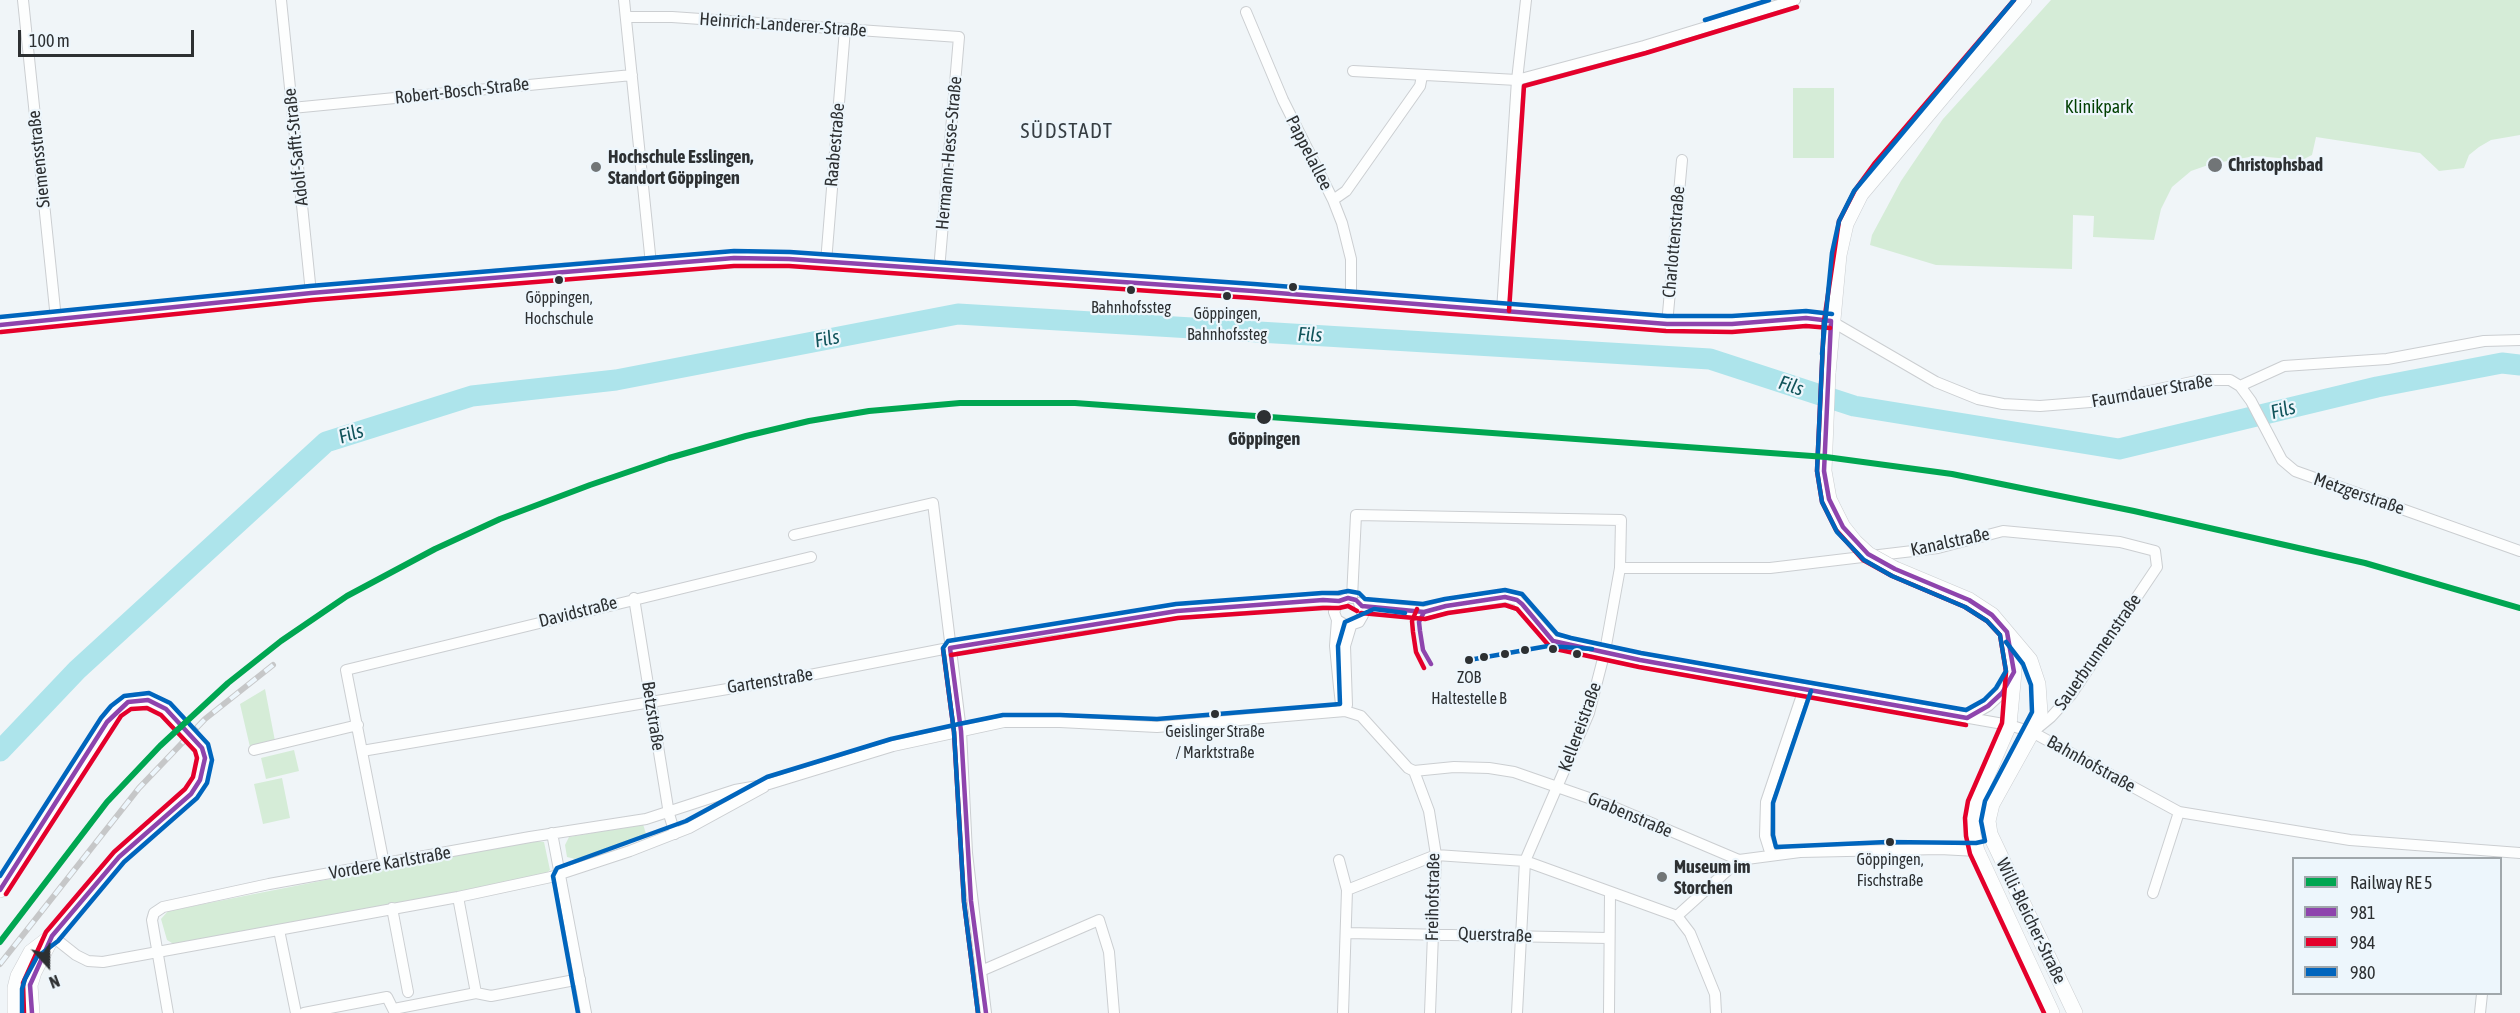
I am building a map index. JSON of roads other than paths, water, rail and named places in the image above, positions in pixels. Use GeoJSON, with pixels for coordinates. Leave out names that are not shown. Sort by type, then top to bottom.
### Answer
{"type":"FeatureCollection","features":[{"type":"Feature","properties":{"kind":"main road","name":"Willi-Bleicher-Straße"},"geometry":{"type":"LineString","coordinates":[[2024,0],[1861,194],[1845,224],[1832,321],[1824,471],[1829,499],[1843,527],[1868,554],[1895,569],[1969,600],[1992,615],[2030,660],[2038,684],[2040,713],[1992,804],[1988,821],[1995,846],[2075,1013]]}},
{"type":"Feature","properties":{"kind":"main road"},"geometry":{"type":"LineString","coordinates":[[0,325],[311,293],[734,258],[826,262],[1351,298],[1667,324],[1732,324],[1806,318],[1832,321]]}},
{"type":"Feature","properties":{"kind":"main road","name":"Willi-Bleicher-Straße"},"geometry":{"type":"LineString","coordinates":[[2007,632],[2014,672],[2009,725],[1975,803],[1972,819],[1977,851],[2052,1013]]}},
{"type":"Feature","properties":{"kind":"main road"},"geometry":{"type":"LineString","coordinates":[[0,890],[107,722],[128,702],[148,700],[166,710],[202,748],[205,759],[200,780],[191,794],[118,857],[52,936],[31,952],[18,976],[15,988],[15,1013]]}},
{"type":"Feature","properties":{"kind":"main road"},"geometry":{"type":"LineString","coordinates":[[1977,851],[1995,846]]}},
{"type":"Feature","properties":{"kind":"main road"},"geometry":{"type":"LineString","coordinates":[[32,1013],[30,985],[52,936]]}},
{"type":"Feature","properties":{"kind":"street","name":"Siemensstraße"},"geometry":{"type":"LineString","coordinates":[[23,0],[56,319]]}},
{"type":"Feature","properties":{"kind":"street","name":"Adolf-Safft-Straße"},"geometry":{"type":"LineString","coordinates":[[282,0],[311,293]]}},
{"type":"Feature","properties":{"kind":"street"},"geometry":{"type":"LineString","coordinates":[[624,0],[651,264]]}},
{"type":"Feature","properties":{"kind":"street"},"geometry":{"type":"LineString","coordinates":[[1502,311],[1517,80],[1526,0]]}},
{"type":"Feature","properties":{"kind":"street"},"geometry":{"type":"LineString","coordinates":[[1353,71],[1517,80],[1644,46],[1795,0]]}},
{"type":"Feature","properties":{"kind":"street","name":"Pappelallee"},"geometry":{"type":"LineString","coordinates":[[1246,12],[1283,100],[1333,200],[1345,232],[1351,259],[1351,298]]}},
{"type":"Feature","properties":{"kind":"street","name":"Heinrich-Landerer-Straße"},"geometry":{"type":"LineString","coordinates":[[626,17],[672,17],[958,37]]}},
{"type":"Feature","properties":{"kind":"street","name":"Raabestraße"},"geometry":{"type":"LineString","coordinates":[[826,262],[844,29]]}},
{"type":"Feature","properties":{"kind":"street","name":"Hermann-Hesse-Straße"},"geometry":{"type":"LineString","coordinates":[[939,270],[958,37]]}},
{"type":"Feature","properties":{"kind":"street","name":"Robert-Bosch-Straße"},"geometry":{"type":"LineString","coordinates":[[292,108],[632,75]]}},
{"type":"Feature","properties":{"kind":"street"},"geometry":{"type":"LineString","coordinates":[[1333,200],[1346,191],[1419,86],[1422,76]]}},
{"type":"Feature","properties":{"kind":"street","name":"Charlottenstraße"},"geometry":{"type":"LineString","coordinates":[[1667,324],[1682,160]]}},
{"type":"Feature","properties":{"kind":"street","name":"Faurndauer Straße"},"geometry":{"type":"LineString","coordinates":[[1832,321],[1936,382],[1978,399],[2004,404],[2040,406],[2103,400],[2212,379],[2230,380],[2240,386],[2284,366],[2387,359],[2484,341],[2520,340]]}},
{"type":"Feature","properties":{"kind":"street","name":"Metzgerstraße"},"geometry":{"type":"LineString","coordinates":[[2240,386],[2251,400],[2282,460],[2295,471],[2316,481],[2384,502],[2520,551]]}},
{"type":"Feature","properties":{"kind":"street"},"geometry":{"type":"LineString","coordinates":[[794,535],[933,503],[961,730],[968,863],[986,1013]]}},
{"type":"Feature","properties":{"kind":"street","name":"Kellereistraße"},"geometry":{"type":"LineString","coordinates":[[1352,598],[1356,515],[1621,520],[1620,568],[1605,651],[1588,713],[1525,861],[1517,1013]]}},
{"type":"Feature","properties":{"kind":"street","name":"Kanalstraße"},"geometry":{"type":"LineString","coordinates":[[1620,568],[1732,570],[1770,568],[1938,548],[2003,531],[2120,542],[2155,551],[2157,567]]}},
{"type":"Feature","properties":{"kind":"street","name":"Davidstraße"},"geometry":{"type":"LineString","coordinates":[[358,725],[346,670],[634,598],[811,557]]}},
{"type":"Feature","properties":{"kind":"street","name":"Sauerbrunnenstraße"},"geometry":{"type":"LineString","coordinates":[[2032,732],[2051,717],[2072,695],[2157,567]]}},
{"type":"Feature","properties":{"kind":"street","name":"Bahnhofstraße"},"geometry":{"type":"LineString","coordinates":[[1362,606],[1424,612],[1446,606],[1505,597],[1522,604],[1553,641],[1640,660],[2009,725],[2032,732],[2179,812],[2350,840],[2495,854],[2520,853]]}},
{"type":"Feature","properties":{"kind":"street","name":"Betzstraße"},"geometry":{"type":"LineString","coordinates":[[634,598],[669,814],[675,834]]}},
{"type":"Feature","properties":{"kind":"street"},"geometry":{"type":"LineString","coordinates":[[1352,598],[1362,606],[1361,619],[1351,626],[1345,646],[1348,704],[1345,711],[1341,704],[1335,646],[1337,620],[1335,608],[1339,601],[1352,598]]}},
{"type":"Feature","properties":{"kind":"street","name":"Gartenstraße"},"geometry":{"type":"LineString","coordinates":[[362,751],[650,700],[810,675],[950,648],[1177,611],[1323,600],[1339,601]]}},
{"type":"Feature","properties":{"kind":"street"},"geometry":{"type":"LineString","coordinates":[[1337,620],[1343,625],[1351,626]]}},
{"type":"Feature","properties":{"kind":"street"},"geometry":{"type":"LineString","coordinates":[[1967,718],[1988,706],[2002,693],[2014,672]]}},
{"type":"Feature","properties":{"kind":"street"},"geometry":{"type":"LineString","coordinates":[[1772,855],[1765,836],[1767,802],[1804,689]]}},
{"type":"Feature","properties":{"kind":"street"},"geometry":{"type":"LineString","coordinates":[[52,936],[76,955],[88,961],[103,962],[458,897],[560,875],[675,834],[769,784],[893,746],[1004,722],[1175,726],[1345,711]]}},
{"type":"Feature","properties":{"kind":"street","name":"Freihofstraße"},"geometry":{"type":"LineString","coordinates":[[1345,711],[1361,716],[1407,768],[1414,771],[1429,810],[1436,855],[1430,1013]]}},
{"type":"Feature","properties":{"kind":"street"},"geometry":{"type":"LineString","coordinates":[[254,750],[358,725],[384,864]]}},
{"type":"Feature","properties":{"kind":"street","name":"Grabenstraße"},"geometry":{"type":"LineString","coordinates":[[1414,771],[1454,767],[1490,768],[1514,772],[1558,786],[1739,860]]}},
{"type":"Feature","properties":{"kind":"street","name":"Vordere Karlstraße"},"geometry":{"type":"LineString","coordinates":[[158,953],[152,920],[154,913],[163,907],[269,884],[552,833],[646,819],[669,814],[735,790],[769,784]]}},
{"type":"Feature","properties":{"kind":"street"},"geometry":{"type":"LineString","coordinates":[[2153,893],[2179,812]]}},
{"type":"Feature","properties":{"kind":"street"},"geometry":{"type":"LineString","coordinates":[[552,833],[586,1013]]}},
{"type":"Feature","properties":{"kind":"street"},"geometry":{"type":"LineString","coordinates":[[1677,916],[1739,860],[1800,852],[1887,849],[1977,851]]}},
{"type":"Feature","properties":{"kind":"street"},"geometry":{"type":"LineString","coordinates":[[1347,890],[1436,855],[1525,861],[1677,916],[1690,933],[1704,967],[1714,994],[1716,1013]]}},
{"type":"Feature","properties":{"kind":"street"},"geometry":{"type":"LineString","coordinates":[[1339,860],[1347,890],[1343,1013]]}},
{"type":"Feature","properties":{"kind":"street"},"geometry":{"type":"LineString","coordinates":[[1609,1013],[1610,893]]}},
{"type":"Feature","properties":{"kind":"street"},"geometry":{"type":"LineString","coordinates":[[458,897],[476,993]]}},
{"type":"Feature","properties":{"kind":"street"},"geometry":{"type":"LineString","coordinates":[[392,908],[408,992]]}},
{"type":"Feature","properties":{"kind":"street"},"geometry":{"type":"LineString","coordinates":[[981,970],[1099,920],[1109,952],[1114,1013]]}},
{"type":"Feature","properties":{"kind":"street"},"geometry":{"type":"LineString","coordinates":[[279,930],[296,1013]]}},
{"type":"Feature","properties":{"kind":"street","name":"Querstraße"},"geometry":{"type":"LineString","coordinates":[[1346,933],[1608,938]]}},
{"type":"Feature","properties":{"kind":"street"},"geometry":{"type":"LineString","coordinates":[[158,953],[168,1013]]}},
{"type":"Feature","properties":{"kind":"street"},"geometry":{"type":"LineString","coordinates":[[304,1013],[387,997],[394,1011],[476,993],[491,996],[580,979]]}},
{"type":"Feature","properties":{"kind":"street"},"geometry":{"type":"LineString","coordinates":[[2480,1013],[2482,995]]}},
{"type":"Feature","properties":{"kind":"waterway","name":"Fils"},"geometry":{"type":"LineString","coordinates":[[0,751],[77,670],[326,442],[472,396],[616,380],[958,314],[1710,359],[1854,406],[2119,449],[2377,387],[2502,363],[2520,365]]}},
{"type":"Feature","properties":{"kind":"railway"},"geometry":{"type":"LineString","coordinates":[[0,964],[139,788],[205,719],[273,665]]}},
{"type":"Feature","properties":{"kind":"place","name":"Christophsbad"},"geometry":{"type":"Point","coordinates":[2215,165]}},
{"type":"Feature","properties":{"kind":"place","name":"Hochschule Esslingen, Standort Göppingen"},"geometry":{"type":"Point","coordinates":[596,167]}},
{"type":"Feature","properties":{"kind":"place","name":"Göppingen, Hochschule"},"geometry":{"type":"Point","coordinates":[559,280]}},
{"type":"Feature","properties":{"kind":"place","name":"Bahnhofssteg"},"geometry":{"type":"Point","coordinates":[1131,290]}},
{"type":"Feature","properties":{"kind":"place","name":"Göppingen, Bahnhofssteg"},"geometry":{"type":"Point","coordinates":[1227,296]}},
{"type":"Feature","properties":{"kind":"place","name":"Göppingen"},"geometry":{"type":"Point","coordinates":[1264,417]}},
{"type":"Feature","properties":{"kind":"place","name":"ZOB Haltestelle B"},"geometry":{"type":"Point","coordinates":[1469,660]}},
{"type":"Feature","properties":{"kind":"place","name":"Geislinger Straße / Marktstraße"},"geometry":{"type":"Point","coordinates":[1215,714]}},
{"type":"Feature","properties":{"kind":"place","name":"Göppingen, Fischstraße"},"geometry":{"type":"Point","coordinates":[1890,842]}},
{"type":"Feature","properties":{"kind":"place","name":"Museum im Storchen"},"geometry":{"type":"Point","coordinates":[1662,877]}},
{"type":"Feature","properties":{"kind":"district","name":"SÜDSTADT"},"geometry":{"type":"Point","coordinates":[1067,131]}},
{"type":"Feature","properties":{"kind":"park label","name":"Klinikpark"},"geometry":{"type":"Point","coordinates":[2099,107]}}]}
